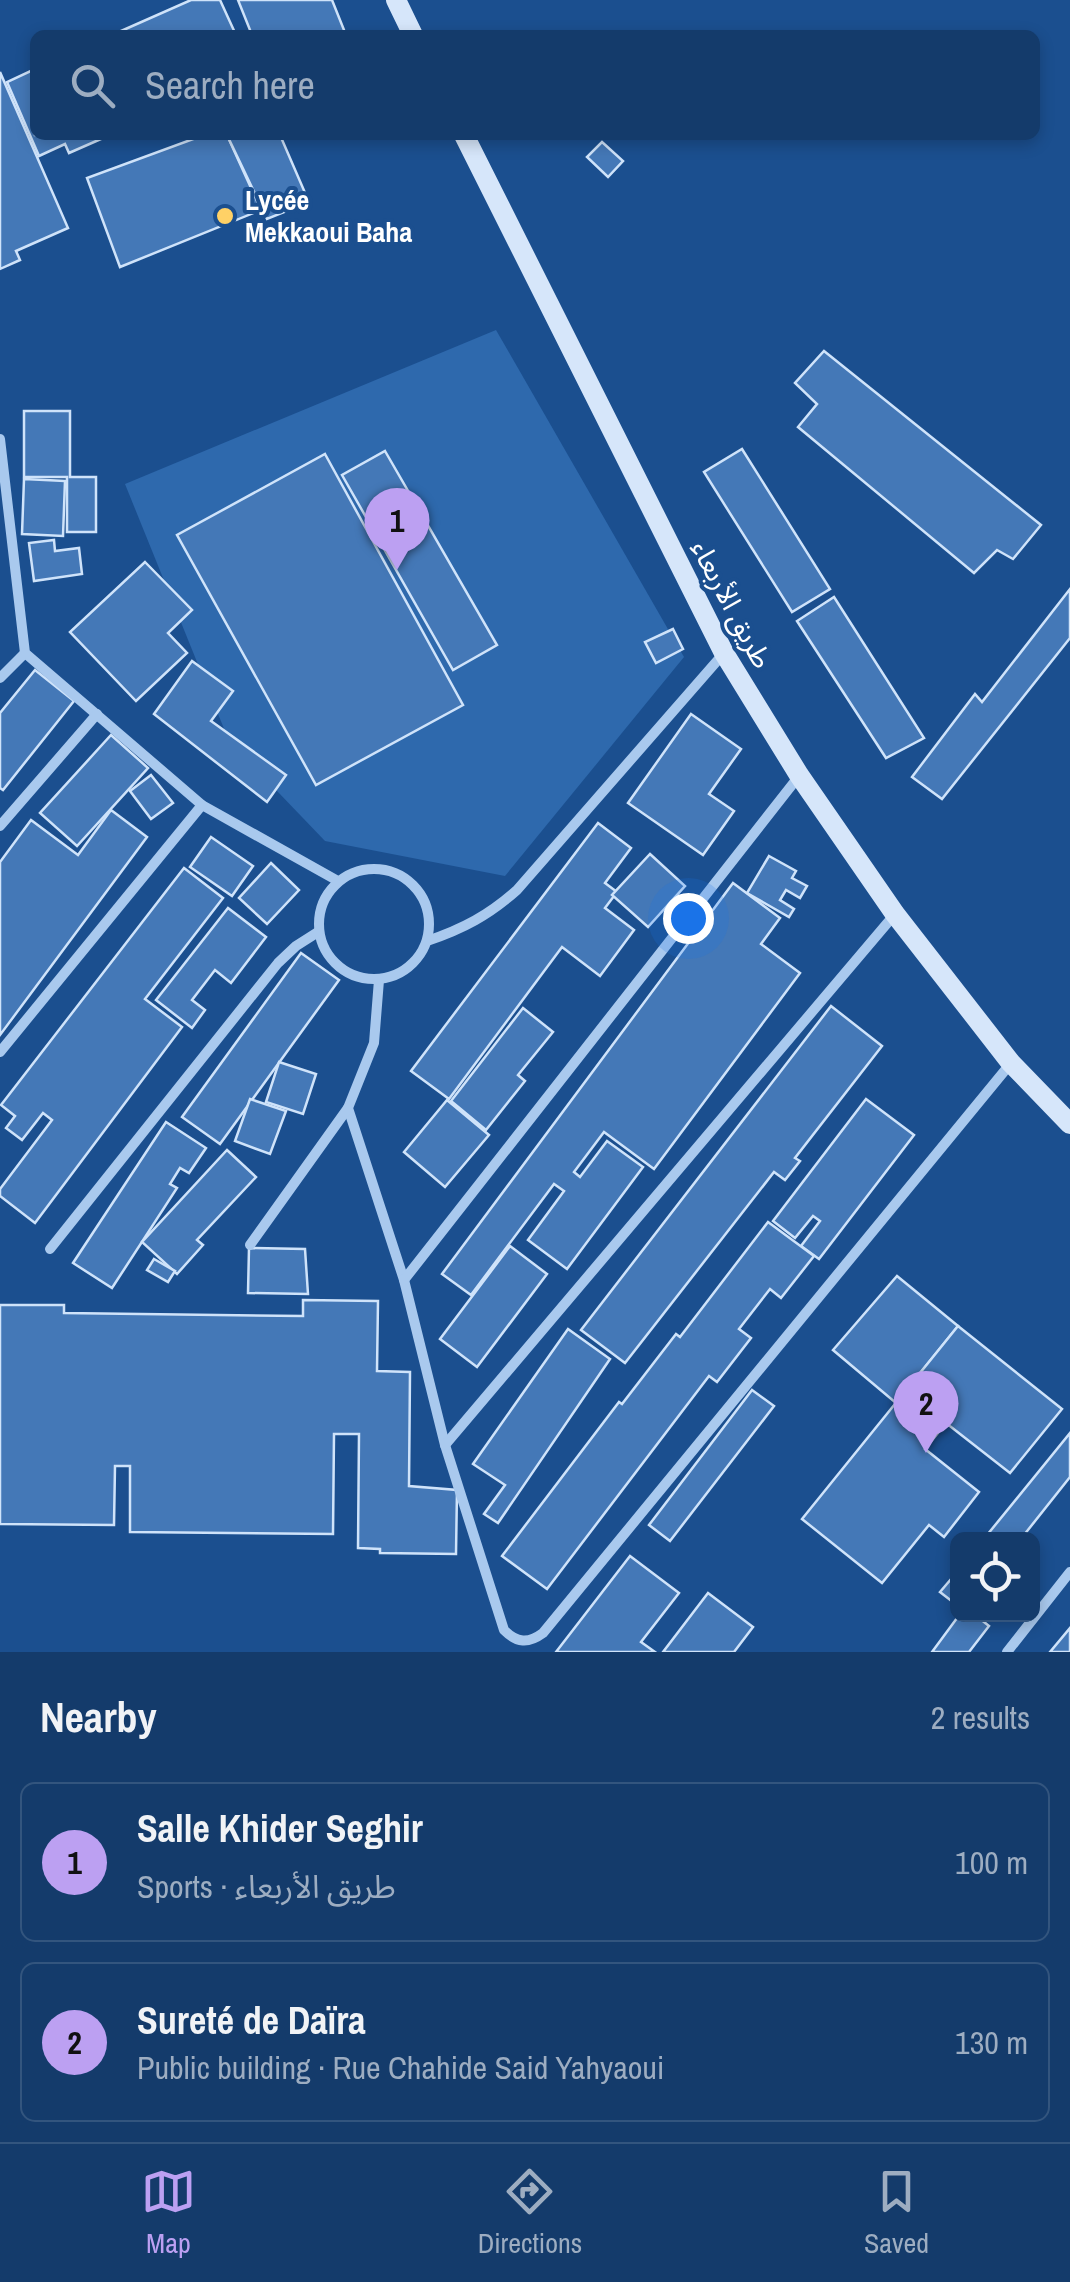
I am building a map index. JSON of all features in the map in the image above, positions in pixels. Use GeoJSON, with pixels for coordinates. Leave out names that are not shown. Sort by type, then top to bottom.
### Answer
{"type":"FeatureCollection","features":[{"type":"Feature","properties":{"kind":"main road"},"geometry":{"type":"LineString","coordinates":[[396,0],[411,30]]}},
{"type":"Feature","properties":{"kind":"main road","name":"طريق الأربعاء"},"geometry":{"type":"LineString","coordinates":[[467,140],[724,653],[800,776],[895,914],[1012,1063],[1070,1124]]}},
{"type":"Feature","properties":{"kind":"street"},"geometry":{"type":"LineString","coordinates":[[0,440],[25,652],[202,805],[338,881]]}},
{"type":"Feature","properties":{"kind":"street"},"geometry":{"type":"LineString","coordinates":[[0,678],[25,652]]}},
{"type":"Feature","properties":{"kind":"street"},"geometry":{"type":"LineString","coordinates":[[427,941],[471,925],[518,890],[724,653]]}},
{"type":"Feature","properties":{"kind":"street"},"geometry":{"type":"LineString","coordinates":[[0,826],[97,714]]}},
{"type":"Feature","properties":{"kind":"street"},"geometry":{"type":"LineString","coordinates":[[404,1280],[800,776]]}},
{"type":"Feature","properties":{"kind":"street"},"geometry":{"type":"LineString","coordinates":[[0,1052],[202,805]]}},
{"type":"Feature","properties":{"kind":"street"},"geometry":{"type":"LineString","coordinates":[[370,868],[388,870],[418,890],[427,906],[427,941],[417,960],[400,973],[379,980],[358,978],[339,968],[325,952],[318,932],[319,913],[325,896],[338,881],[370,868]]}},
{"type":"Feature","properties":{"kind":"street"},"geometry":{"type":"LineString","coordinates":[[446,1445],[895,914]]}},
{"type":"Feature","properties":{"kind":"street"},"geometry":{"type":"LineString","coordinates":[[50,1249],[278,963],[318,932]]}},
{"type":"Feature","properties":{"kind":"street"},"geometry":{"type":"LineString","coordinates":[[250,1245],[348,1108],[374,1043],[379,980]]}},
{"type":"Feature","properties":{"kind":"street"},"geometry":{"type":"LineString","coordinates":[[348,1108],[404,1280],[446,1445],[504,1630],[512,1638],[534,1640],[1012,1063]]}},
{"type":"Feature","properties":{"kind":"street"},"geometry":{"type":"LineString","coordinates":[[1007,1652],[1070,1572]]}},
{"type":"Feature","properties":{"kind":"shaded area"},"geometry":{"type":"Polygon","coordinates":[[[496,330],[684,657],[505,876],[325,841],[229,741],[125,484],[496,330]]]}},
{"type":"Feature","properties":{"kind":"building"},"geometry":{"type":"Polygon","coordinates":[[[191,0],[220,0],[234,30],[123,30],[191,0]]]}},
{"type":"Feature","properties":{"kind":"building"},"geometry":{"type":"Polygon","coordinates":[[[238,0],[332,0],[344,30],[250,30],[238,0]]]}},
{"type":"Feature","properties":{"kind":"building"},"geometry":{"type":"Polygon","coordinates":[[[30,71],[30,135],[7,82],[30,71]]]}},
{"type":"Feature","properties":{"kind":"building"},"geometry":{"type":"Polygon","coordinates":[[[0,72],[68,228],[16,251],[20,260],[0,269],[0,72]]]}},
{"type":"Feature","properties":{"kind":"building"},"geometry":{"type":"Polygon","coordinates":[[[32,140],[99,140],[69,153],[65,144],[39,156],[32,140]]]}},
{"type":"Feature","properties":{"kind":"building"},"geometry":{"type":"Polygon","coordinates":[[[190,140],[229,140],[261,210],[120,267],[87,178],[190,140]]]}},
{"type":"Feature","properties":{"kind":"building"},"geometry":{"type":"Polygon","coordinates":[[[229,140],[282,140],[309,202],[267,219],[229,140]]]}},
{"type":"Feature","properties":{"kind":"building"},"geometry":{"type":"Polygon","coordinates":[[[602,142],[623,161],[608,177],[587,157],[602,142]]]}},
{"type":"Feature","properties":{"kind":"building"},"geometry":{"type":"Polygon","coordinates":[[[824,351],[1041,525],[1013,559],[997,550],[974,573],[798,427],[817,404],[795,383],[824,351]]]}},
{"type":"Feature","properties":{"kind":"building"},"geometry":{"type":"Polygon","coordinates":[[[24,411],[70,411],[70,477],[96,477],[96,532],[67,532],[67,477],[24,477],[24,411]]]}},
{"type":"Feature","properties":{"kind":"building"},"geometry":{"type":"Polygon","coordinates":[[[742,449],[830,589],[792,612],[704,472],[742,449]]]}},
{"type":"Feature","properties":{"kind":"building"},"geometry":{"type":"Polygon","coordinates":[[[385,451],[497,645],[453,670],[342,475],[385,451]]]}},
{"type":"Feature","properties":{"kind":"building"},"geometry":{"type":"Polygon","coordinates":[[[325,454],[463,705],[316,785],[177,535],[325,454]]]}},
{"type":"Feature","properties":{"kind":"building"},"geometry":{"type":"Polygon","coordinates":[[[24,479],[65,481],[63,536],[22,534],[24,479]]]}},
{"type":"Feature","properties":{"kind":"building"},"geometry":{"type":"Polygon","coordinates":[[[54,540],[55,551],[79,548],[82,574],[34,581],[29,543],[54,540]]]}},
{"type":"Feature","properties":{"kind":"building"},"geometry":{"type":"Polygon","coordinates":[[[145,562],[192,610],[168,633],[187,653],[136,701],[70,632],[145,562]]]}},
{"type":"Feature","properties":{"kind":"building"},"geometry":{"type":"Polygon","coordinates":[[[1070,589],[1070,638],[942,799],[912,777],[975,694],[982,702],[1070,589]]]}},
{"type":"Feature","properties":{"kind":"building"},"geometry":{"type":"Polygon","coordinates":[[[834,597],[924,738],[886,758],[797,621],[834,597]]]}},
{"type":"Feature","properties":{"kind":"building"},"geometry":{"type":"Polygon","coordinates":[[[673,629],[683,649],[656,663],[645,642],[673,629]]]}},
{"type":"Feature","properties":{"kind":"building"},"geometry":{"type":"Polygon","coordinates":[[[192,661],[233,691],[211,721],[286,775],[267,802],[154,714],[192,661]]]}},
{"type":"Feature","properties":{"kind":"building"},"geometry":{"type":"Polygon","coordinates":[[[35,670],[74,701],[3,790],[0,713],[35,670]]]}},
{"type":"Feature","properties":{"kind":"building"},"geometry":{"type":"Polygon","coordinates":[[[691,714],[741,749],[709,794],[734,811],[703,855],[628,803],[691,714]]]}},
{"type":"Feature","properties":{"kind":"building"},"geometry":{"type":"Polygon","coordinates":[[[111,735],[148,768],[77,846],[40,813],[111,735]]]}},
{"type":"Feature","properties":{"kind":"building"},"geometry":{"type":"Polygon","coordinates":[[[151,775],[173,803],[151,819],[130,791],[151,775]]]}},
{"type":"Feature","properties":{"kind":"building"},"geometry":{"type":"Polygon","coordinates":[[[111,810],[147,837],[0,1035],[0,862],[31,820],[78,855],[111,810]]]}},
{"type":"Feature","properties":{"kind":"building"},"geometry":{"type":"Polygon","coordinates":[[[598,823],[631,848],[605,883],[617,892],[605,908],[634,930],[600,976],[562,947],[449,1099],[411,1071],[598,823]]]}},
{"type":"Feature","properties":{"kind":"building"},"geometry":{"type":"Polygon","coordinates":[[[211,837],[253,866],[232,896],[190,867],[211,837]]]}},
{"type":"Feature","properties":{"kind":"building"},"geometry":{"type":"Polygon","coordinates":[[[650,854],[685,886],[648,927],[612,895],[650,854]]]}},
{"type":"Feature","properties":{"kind":"building"},"geometry":{"type":"Polygon","coordinates":[[[769,856],[796,871],[792,878],[807,886],[800,898],[786,890],[780,900],[794,909],[789,917],[747,893],[769,856]]]}},
{"type":"Feature","properties":{"kind":"building"},"geometry":{"type":"Polygon","coordinates":[[[271,863],[299,890],[267,924],[239,898],[271,863]]]}},
{"type":"Feature","properties":{"kind":"building"},"geometry":{"type":"Polygon","coordinates":[[[184,868],[223,898],[145,999],[182,1027],[35,1223],[0,1196],[0,1189],[52,1120],[43,1113],[22,1140],[6,1128],[15,1116],[1,1105],[184,868]]]}},
{"type":"Feature","properties":{"kind":"building"},"geometry":{"type":"Polygon","coordinates":[[[733,883],[780,918],[761,944],[800,973],[654,1169],[604,1132],[574,1172],[580,1177],[607,1141],[643,1167],[567,1269],[528,1240],[564,1191],[554,1184],[471,1295],[442,1274],[733,883]]]}},
{"type":"Feature","properties":{"kind":"building"},"geometry":{"type":"Polygon","coordinates":[[[228,908],[266,937],[231,983],[215,970],[192,1000],[205,1010],[192,1028],[156,1000],[228,908]]]}},
{"type":"Feature","properties":{"kind":"building"},"geometry":{"type":"Polygon","coordinates":[[[301,953],[339,980],[220,1144],[182,1117],[301,953]]]}},
{"type":"Feature","properties":{"kind":"building"},"geometry":{"type":"Polygon","coordinates":[[[831,1006],[882,1046],[795,1158],[800,1161],[785,1180],[774,1172],[625,1363],[581,1330],[831,1006]]]}},
{"type":"Feature","properties":{"kind":"building"},"geometry":{"type":"Polygon","coordinates":[[[523,1008],[553,1032],[518,1075],[525,1081],[486,1130],[451,1101],[523,1008]]]}},
{"type":"Feature","properties":{"kind":"building"},"geometry":{"type":"Polygon","coordinates":[[[279,1062],[316,1074],[303,1114],[266,1102],[279,1062]]]}},
{"type":"Feature","properties":{"kind":"building"},"geometry":{"type":"Polygon","coordinates":[[[250,1099],[286,1111],[270,1154],[235,1141],[250,1099]]]}},
{"type":"Feature","properties":{"kind":"building"},"geometry":{"type":"Polygon","coordinates":[[[866,1099],[914,1135],[819,1259],[801,1246],[820,1221],[813,1216],[795,1238],[773,1221],[866,1099]]]}},
{"type":"Feature","properties":{"kind":"building"},"geometry":{"type":"Polygon","coordinates":[[[447,1100],[489,1135],[445,1187],[404,1152],[447,1100]]]}},
{"type":"Feature","properties":{"kind":"building"},"geometry":{"type":"Polygon","coordinates":[[[166,1122],[206,1148],[189,1173],[180,1168],[170,1184],[177,1188],[112,1288],[73,1263],[166,1122]]]}},
{"type":"Feature","properties":{"kind":"building"},"geometry":{"type":"Polygon","coordinates":[[[227,1150],[256,1177],[197,1240],[203,1245],[177,1274],[142,1242],[227,1150]]]}},
{"type":"Feature","properties":{"kind":"building"},"geometry":{"type":"Polygon","coordinates":[[[768,1222],[814,1256],[781,1298],[770,1289],[739,1329],[751,1338],[717,1382],[709,1376],[547,1589],[502,1556],[619,1402],[622,1404],[676,1334],[680,1337],[768,1222]]]}},
{"type":"Feature","properties":{"kind":"building"},"geometry":{"type":"Polygon","coordinates":[[[510,1246],[547,1274],[477,1367],[440,1339],[510,1246]]]}},
{"type":"Feature","properties":{"kind":"building"},"geometry":{"type":"Polygon","coordinates":[[[249,1248],[305,1249],[308,1294],[248,1293],[249,1248]]]}},
{"type":"Feature","properties":{"kind":"building"},"geometry":{"type":"Polygon","coordinates":[[[154,1259],[175,1271],[168,1282],[147,1270],[154,1259]]]}},
{"type":"Feature","properties":{"kind":"building"},"geometry":{"type":"Polygon","coordinates":[[[897,1276],[958,1326],[896,1403],[833,1350],[897,1276]]]}},
{"type":"Feature","properties":{"kind":"building"},"geometry":{"type":"Polygon","coordinates":[[[303,1300],[378,1301],[377,1371],[410,1372],[409,1486],[457,1490],[456,1554],[380,1553],[380,1549],[358,1548],[359,1434],[334,1434],[333,1534],[130,1532],[130,1466],[115,1466],[114,1525],[0,1524],[0,1305],[64,1305],[64,1313],[303,1316],[303,1300]]]}},
{"type":"Feature","properties":{"kind":"building"},"geometry":{"type":"Polygon","coordinates":[[[958,1326],[1062,1409],[1010,1473],[946,1423],[925,1449],[979,1492],[944,1537],[929,1525],[882,1583],[802,1519],[958,1326]]]}},
{"type":"Feature","properties":{"kind":"building"},"geometry":{"type":"Polygon","coordinates":[[[568,1329],[610,1359],[498,1523],[484,1514],[505,1485],[473,1464],[568,1329]]]}},
{"type":"Feature","properties":{"kind":"building"},"geometry":{"type":"Polygon","coordinates":[[[752,1390],[774,1406],[670,1541],[649,1525],[752,1390]]]}},
{"type":"Feature","properties":{"kind":"building"},"geometry":{"type":"Polygon","coordinates":[[[1070,1433],[1070,1477],[1026,1532],[990,1532],[1070,1433]]]}},
{"type":"Feature","properties":{"kind":"building"},"geometry":{"type":"Polygon","coordinates":[[[630,1556],[679,1593],[641,1642],[655,1652],[556,1652],[630,1556]]]}},
{"type":"Feature","properties":{"kind":"building"},"geometry":{"type":"Polygon","coordinates":[[[950,1580],[950,1600],[940,1592],[950,1580]]]}},
{"type":"Feature","properties":{"kind":"building"},"geometry":{"type":"Polygon","coordinates":[[[708,1593],[753,1627],[734,1652],[663,1652],[708,1593]]]}},
{"type":"Feature","properties":{"kind":"building"},"geometry":{"type":"Polygon","coordinates":[[[954,1622],[984,1622],[989,1626],[969,1652],[932,1652],[954,1622]]]}},
{"type":"Feature","properties":{"kind":"building"},"geometry":{"type":"Polygon","coordinates":[[[1070,1628],[1070,1652],[1050,1652],[1070,1628]]]}},
{"type":"Feature","properties":{"kind":"place","name":"Lycée Mekkaoui Baha"},"geometry":{"type":"Point","coordinates":[225,216]}},
{"type":"Feature","properties":{"kind":"place","name":"Salle Khider Seghir"},"geometry":{"type":"Point","coordinates":[397,570]}},
{"type":"Feature","properties":{"kind":"place","name":"Sureté de Daïra"},"geometry":{"type":"Point","coordinates":[926,1453]}}]}
